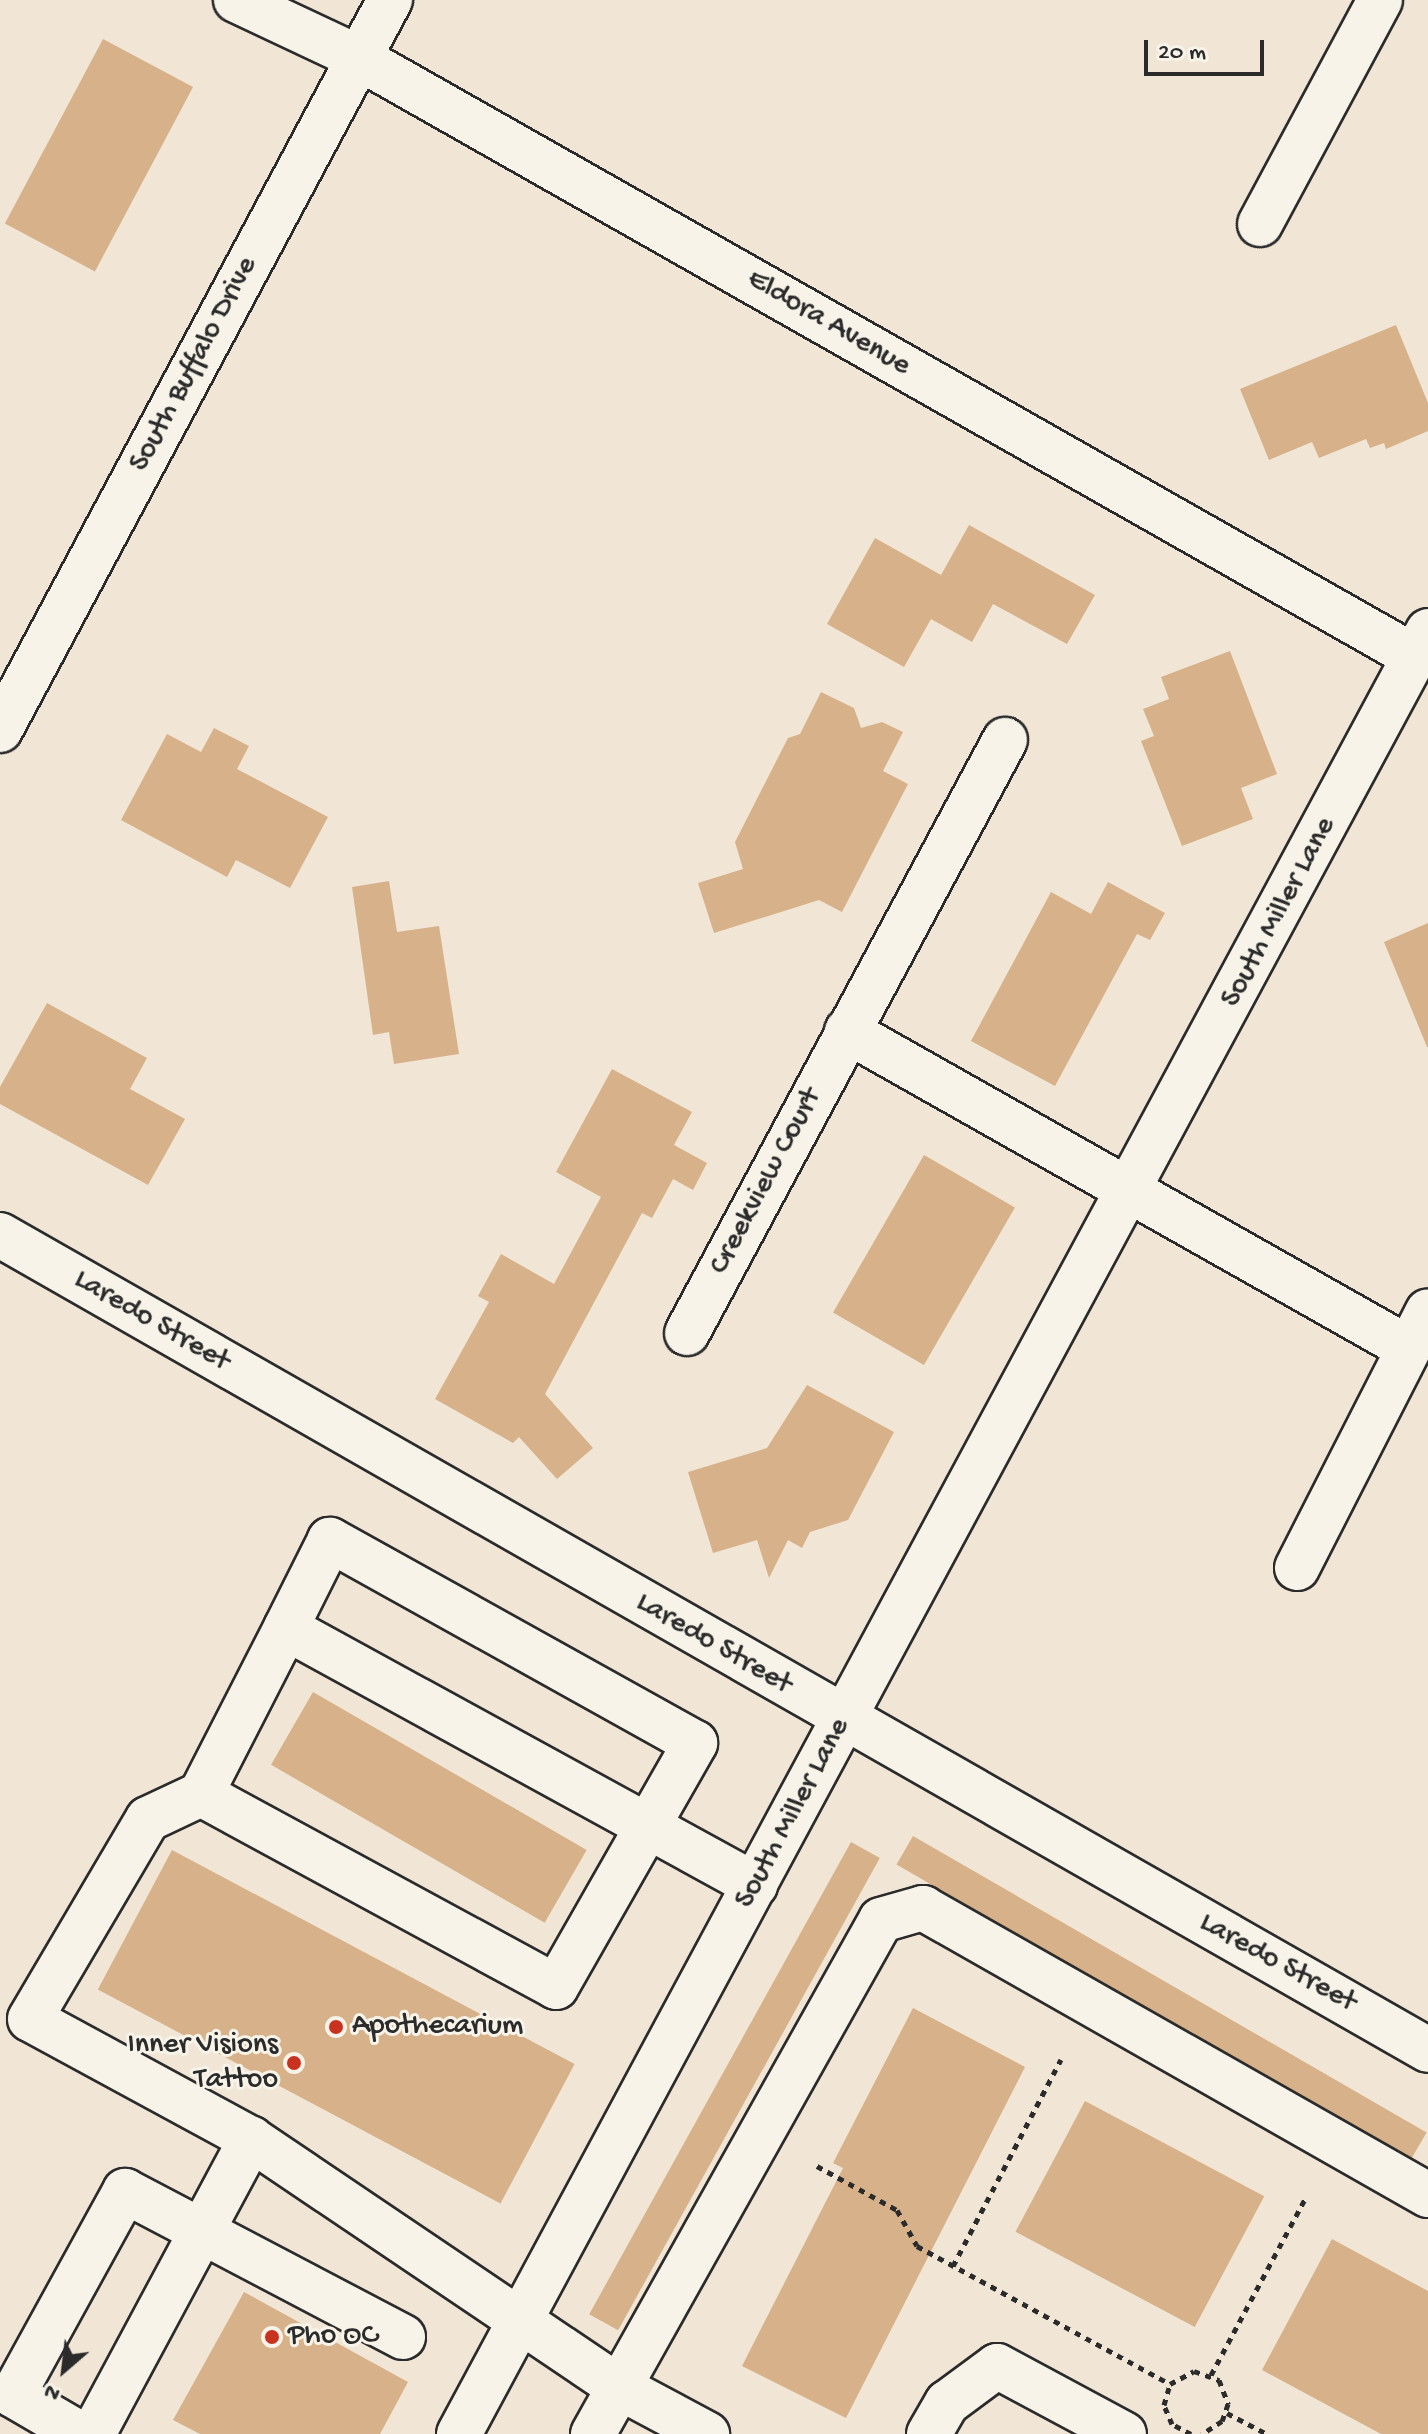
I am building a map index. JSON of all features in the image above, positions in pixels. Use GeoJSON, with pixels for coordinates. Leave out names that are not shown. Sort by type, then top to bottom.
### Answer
{"type":"FeatureCollection","features":[{"type":"Feature","properties":{"kind":"street","name":"Eldora Avenue"},"geometry":{"type":"LineString","coordinates":[[236,0],[359,58],[1422,644]]}},
{"type":"Feature","properties":{"kind":"street","name":"South Buffalo Drive"},"geometry":{"type":"LineString","coordinates":[[0,730],[390,0]]}},
{"type":"Feature","properties":{"kind":"street"},"geometry":{"type":"LineString","coordinates":[[1260,224],[1380,0]]}},
{"type":"Feature","properties":{"kind":"street","name":"South Miller Lane"},"geometry":{"type":"LineString","coordinates":[[459,2434],[1130,1194],[1422,644]]}},
{"type":"Feature","properties":{"kind":"street","name":"Creekview Court"},"geometry":{"type":"LineString","coordinates":[[687,1333],[1005,740]]}},
{"type":"Feature","properties":{"kind":"street"},"geometry":{"type":"LineString","coordinates":[[847,1031],[1130,1194],[1418,1329],[1297,1568]]}},
{"type":"Feature","properties":{"kind":"street","name":"Laredo Street"},"geometry":{"type":"LineString","coordinates":[[0,1235],[844,1720],[1428,2050]]}},
{"type":"Feature","properties":{"kind":"street"},"geometry":{"type":"LineString","coordinates":[[201,1794],[556,1987],[695,1743],[330,1540],[201,1794],[148,1819],[30,2019],[251,2139],[619,2387],[707,2434]]}},
{"type":"Feature","properties":{"kind":"street"},"geometry":{"type":"LineString","coordinates":[[286,1628],[755,1885]]}},
{"type":"Feature","properties":{"kind":"street"},"geometry":{"type":"LineString","coordinates":[[593,2434],[881,1920],[923,1908],[1428,2195]]}},
{"type":"Feature","properties":{"kind":"street"},"geometry":{"type":"LineString","coordinates":[[93,2434],[251,2139]]}},
{"type":"Feature","properties":{"kind":"street"},"geometry":{"type":"LineString","coordinates":[[80,2434],[13,2395],[125,2191],[200,2234],[403,2337]]}},
{"type":"Feature","properties":{"kind":"street"},"geometry":{"type":"LineString","coordinates":[[929,2434],[947,2403],[997,2366],[1124,2434]]}},
{"type":"Feature","properties":{"kind":"path"},"geometry":{"type":"LineString","coordinates":[[953,2266],[1061,2059]]}},
{"type":"Feature","properties":{"kind":"path"},"geometry":{"type":"LineString","coordinates":[[817,2166],[897,2210],[917,2246],[1170,2384]]}},
{"type":"Feature","properties":{"kind":"path"},"geometry":{"type":"LineString","coordinates":[[1211,2375],[1305,2199]]}},
{"type":"Feature","properties":{"kind":"path"},"geometry":{"type":"LineString","coordinates":[[1191,2434],[1167,2415],[1170,2384],[1185,2373],[1211,2375],[1227,2395],[1227,2413],[1202,2434]]}},
{"type":"Feature","properties":{"kind":"path"},"geometry":{"type":"LineString","coordinates":[[1227,2413],[1267,2434]]}},
{"type":"Feature","properties":{"kind":"building"},"geometry":{"type":"Polygon","coordinates":[[[103,39],[193,87],[95,271],[5,224],[103,39]]]}},
{"type":"Feature","properties":{"kind":"building"},"geometry":{"type":"Polygon","coordinates":[[[1396,325],[1428,403],[1428,431],[1386,449],[1384,443],[1370,448],[1366,439],[1319,458],[1312,442],[1269,460],[1240,389],[1396,325]]]}},
{"type":"Feature","properties":{"kind":"building"},"geometry":{"type":"Polygon","coordinates":[[[969,525],[1095,595],[1067,644],[993,604],[972,642],[931,619],[904,667],[827,624],[875,538],[941,575],[969,525]]]}},
{"type":"Feature","properties":{"kind":"building"},"geometry":{"type":"Polygon","coordinates":[[[1230,651],[1277,774],[1241,788],[1253,819],[1182,846],[1141,741],[1154,736],[1143,709],[1169,699],[1161,677],[1230,651]]]}},
{"type":"Feature","properties":{"kind":"building"},"geometry":{"type":"Polygon","coordinates":[[[821,692],[854,708],[861,728],[882,722],[903,732],[883,771],[908,784],[842,912],[819,900],[714,933],[698,883],[743,869],[735,842],[788,738],[800,734],[821,692]]]}},
{"type":"Feature","properties":{"kind":"building"},"geometry":{"type":"Polygon","coordinates":[[[214,728],[249,746],[237,769],[328,817],[290,888],[236,860],[227,877],[121,820],[167,734],[201,752],[214,728]]]}},
{"type":"Feature","properties":{"kind":"building"},"geometry":{"type":"Polygon","coordinates":[[[389,881],[397,932],[439,926],[459,1054],[394,1064],[389,1032],[373,1035],[352,887],[389,881]]]}},
{"type":"Feature","properties":{"kind":"building"},"geometry":{"type":"Polygon","coordinates":[[[1108,882],[1165,913],[1150,940],[1137,934],[1055,1086],[971,1041],[1051,892],[1091,914],[1108,882]]]}},
{"type":"Feature","properties":{"kind":"building"},"geometry":{"type":"Polygon","coordinates":[[[1428,923],[1428,1047],[1427,1047],[1384,942],[1428,923]]]}},
{"type":"Feature","properties":{"kind":"building"},"geometry":{"type":"Polygon","coordinates":[[[47,1003],[147,1058],[130,1089],[185,1119],[148,1185],[0,1104],[0,1087],[47,1003]]]}},
{"type":"Feature","properties":{"kind":"building"},"geometry":{"type":"Polygon","coordinates":[[[612,1069],[692,1112],[674,1145],[707,1163],[693,1190],[673,1179],[652,1218],[642,1213],[545,1394],[593,1448],[557,1479],[519,1437],[513,1443],[435,1399],[489,1302],[478,1296],[501,1254],[554,1284],[601,1197],[556,1172],[612,1069]]]}},
{"type":"Feature","properties":{"kind":"building"},"geometry":{"type":"Polygon","coordinates":[[[924,1155],[1015,1207],[924,1365],[833,1313],[924,1155]]]}},
{"type":"Feature","properties":{"kind":"building"},"geometry":{"type":"Polygon","coordinates":[[[807,1385],[894,1432],[848,1520],[810,1532],[802,1548],[788,1540],[769,1578],[757,1540],[713,1553],[688,1472],[767,1448],[807,1385]]]}},
{"type":"Feature","properties":{"kind":"building"},"geometry":{"type":"Polygon","coordinates":[[[313,1692],[587,1850],[545,1923],[271,1765],[313,1692]]]}},
{"type":"Feature","properties":{"kind":"building"},"geometry":{"type":"Polygon","coordinates":[[[913,1836],[1427,2132],[1410,2161],[896,1865],[913,1836]]]}},
{"type":"Feature","properties":{"kind":"building"},"geometry":{"type":"Polygon","coordinates":[[[851,1842],[880,1858],[618,2330],[589,2314],[851,1842]]]}},
{"type":"Feature","properties":{"kind":"building","name":"Apothecarium"},"geometry":{"type":"Polygon","coordinates":[[[172,1850],[575,2064],[500,2204],[98,1990],[172,1850]]]}},
{"type":"Feature","properties":{"kind":"building"},"geometry":{"type":"Polygon","coordinates":[[[913,2008],[1025,2067],[846,2418],[742,2366],[843,2168],[833,2163],[913,2008]]]}},
{"type":"Feature","properties":{"kind":"building"},"geometry":{"type":"Polygon","coordinates":[[[1085,2101],[1264,2196],[1195,2327],[1016,2232],[1085,2101]]]}},
{"type":"Feature","properties":{"kind":"building"},"geometry":{"type":"Polygon","coordinates":[[[1332,2239],[1428,2291],[1428,2434],[1381,2434],[1262,2370],[1332,2239]]]}},
{"type":"Feature","properties":{"kind":"building","name":"Pho OC"},"geometry":{"type":"Polygon","coordinates":[[[244,2292],[408,2382],[380,2434],[200,2434],[173,2420],[244,2292]]]}},
{"type":"Feature","properties":{"kind":"place","name":"Apothecarium"},"geometry":{"type":"Point","coordinates":[336,2027]}},
{"type":"Feature","properties":{"kind":"place","name":"Inner Visions Tattoo"},"geometry":{"type":"Point","coordinates":[294,2063]}},
{"type":"Feature","properties":{"kind":"place","name":"Pho OC"},"geometry":{"type":"Point","coordinates":[272,2337]}}]}
